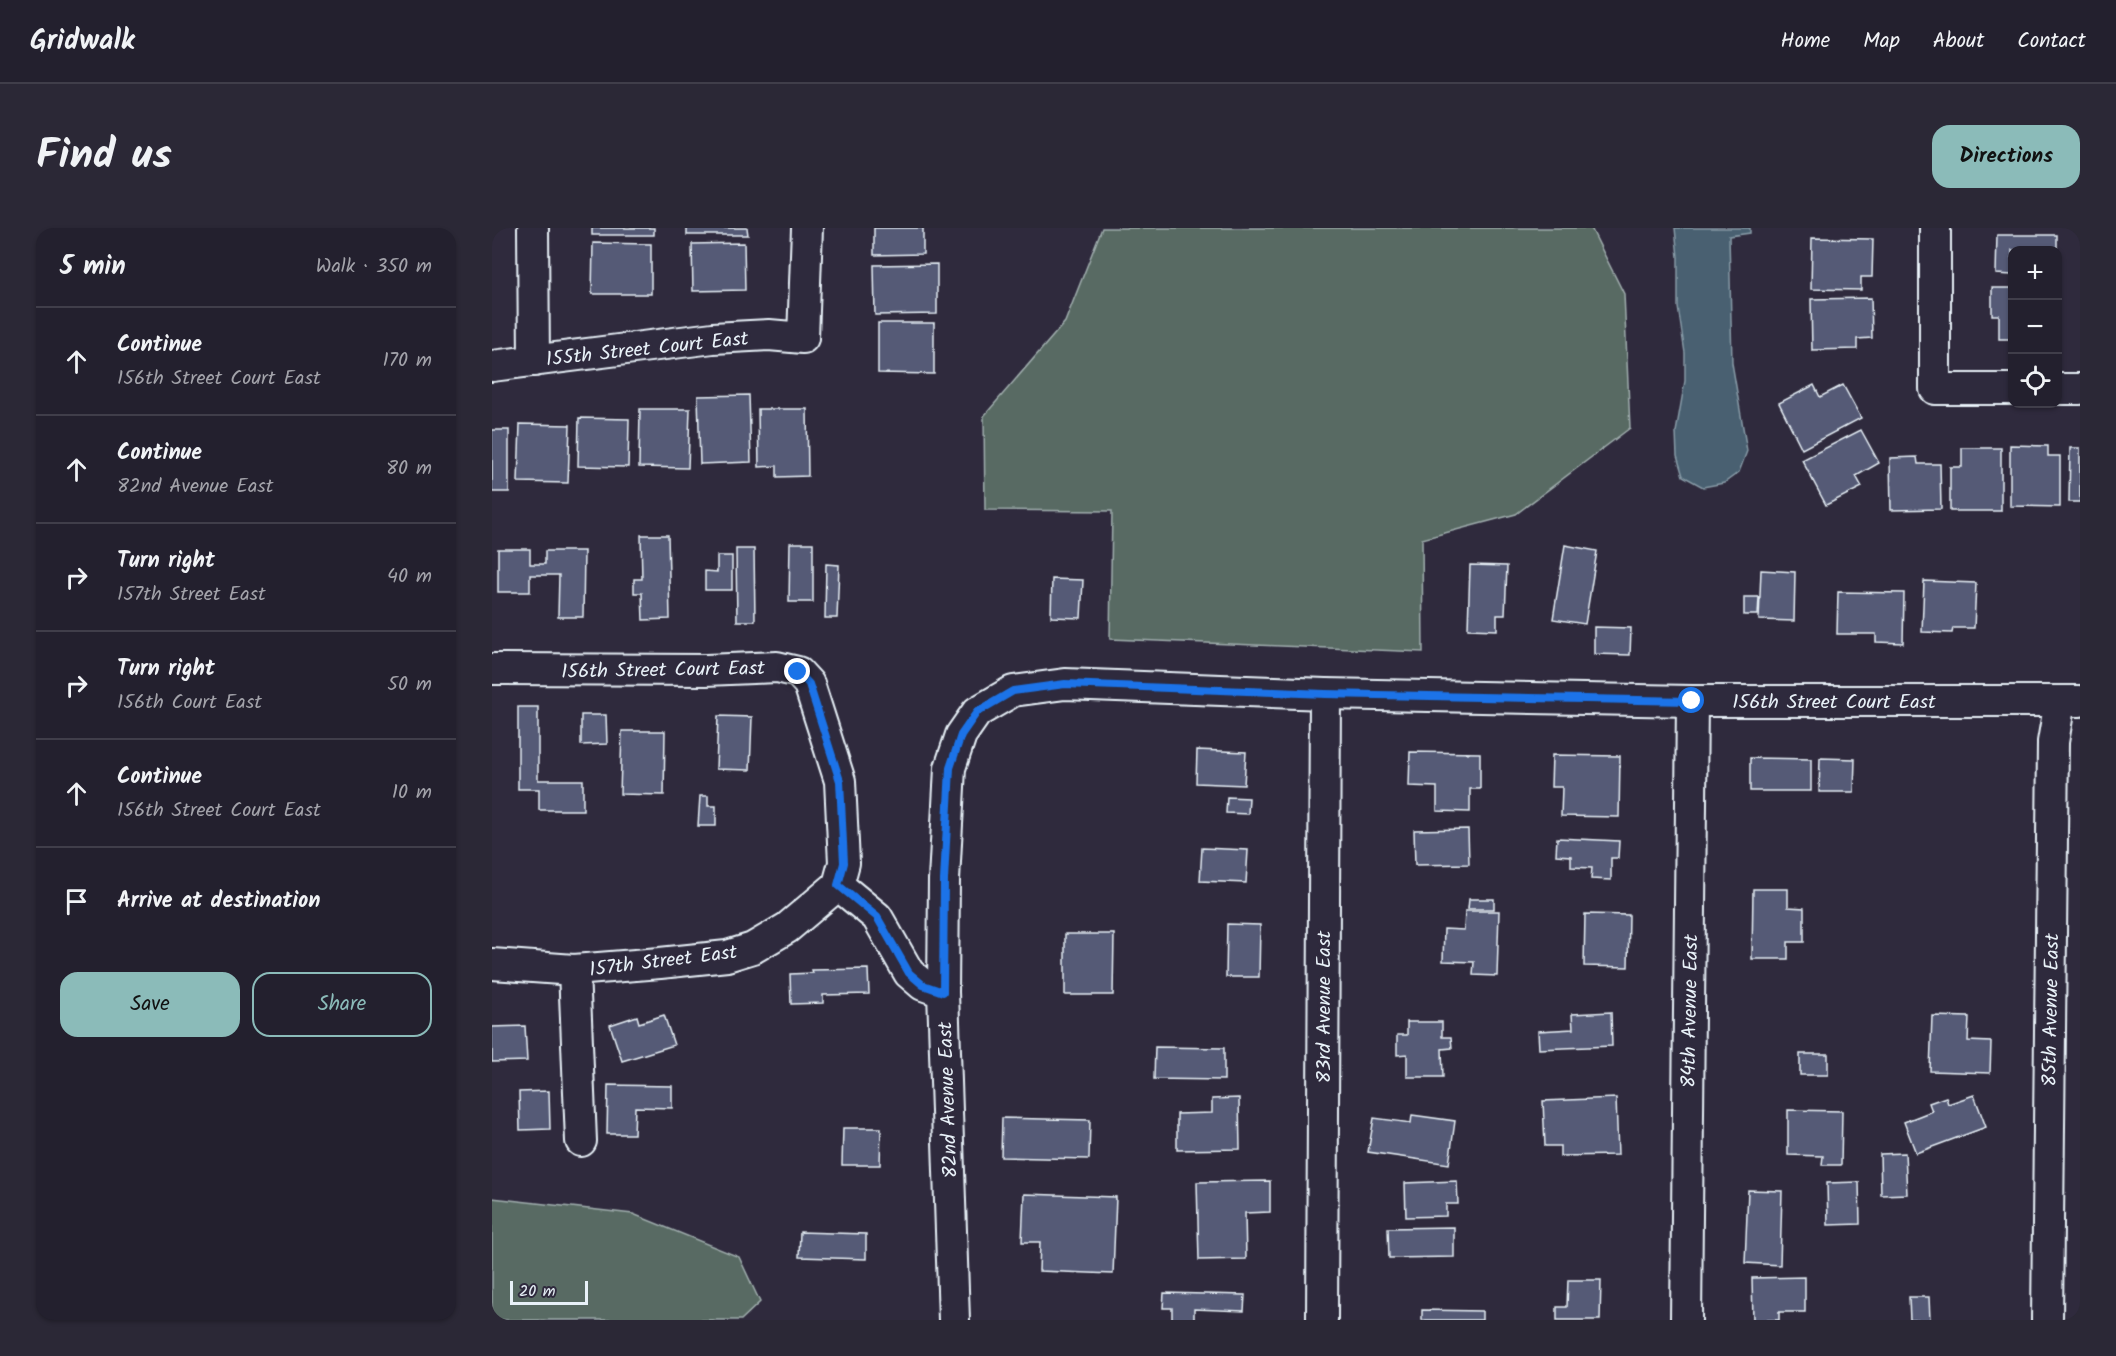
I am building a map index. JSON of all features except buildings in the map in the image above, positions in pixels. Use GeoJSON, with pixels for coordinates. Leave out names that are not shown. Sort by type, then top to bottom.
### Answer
{"type":"FeatureCollection","features":[{"type":"Feature","properties":{"kind":"street"},"geometry":{"type":"LineString","coordinates":[[533,228],[534,361]]}},
{"type":"Feature","properties":{"kind":"street","name":"155th Street Court East"},"geometry":{"type":"LineString","coordinates":[[492,366],[713,338],[769,335],[803,338],[807,228]]}},
{"type":"Feature","properties":{"kind":"street"},"geometry":{"type":"LineString","coordinates":[[1935,228],[1935,389],[2008,389]]}},
{"type":"Feature","properties":{"kind":"street"},"geometry":{"type":"LineString","coordinates":[[2062,389],[2080,389]]}},
{"type":"Feature","properties":{"kind":"street","name":"156th Street Court East"},"geometry":{"type":"LineString","coordinates":[[492,669],[777,668],[798,672],[809,684],[840,781],[844,863],[838,885]]}},
{"type":"Feature","properties":{"kind":"street","name":"156th Street Court East"},"geometry":{"type":"LineString","coordinates":[[1013,691],[1065,684],[1325,694],[1692,701],[2070,701]]}},
{"type":"Feature","properties":{"kind":"street","name":"82nd Avenue East"},"geometry":{"type":"LineString","coordinates":[[954,1320],[943,992],[944,880],[950,768],[961,735],[977,712],[1013,691]]}},
{"type":"Feature","properties":{"kind":"street","name":"83rd Avenue East"},"geometry":{"type":"LineString","coordinates":[[1322,1320],[1325,694]]}},
{"type":"Feature","properties":{"kind":"street","name":"84th Avenue East"},"geometry":{"type":"LineString","coordinates":[[1686,1320],[1692,701]]}},
{"type":"Feature","properties":{"kind":"street","name":"85th Avenue East"},"geometry":{"type":"LineString","coordinates":[[2047,1320],[2053,742],[2070,701]]}},
{"type":"Feature","properties":{"kind":"street"},"geometry":{"type":"LineString","coordinates":[[838,885],[877,917],[909,973],[923,985],[943,992]]}},
{"type":"Feature","properties":{"kind":"street","name":"157th Street East"},"geometry":{"type":"LineString","coordinates":[[492,964],[574,970],[727,956],[753,948],[787,928],[838,885]]}},
{"type":"Feature","properties":{"kind":"street"},"geometry":{"type":"LineString","coordinates":[[574,970],[581,1142]]}},
{"type":"Feature","properties":{"kind":"green space"},"geometry":{"type":"Polygon","coordinates":[[[1102,228],[1591,228],[1624,294],[1630,428],[1516,514],[1422,539],[1423,652],[1110,639],[1112,511],[985,510],[984,416],[1065,322],[1102,228]]]}},
{"type":"Feature","properties":{"kind":"green space"},"geometry":{"type":"Polygon","coordinates":[[[492,1198],[633,1214],[739,1257],[760,1302],[741,1320],[492,1320],[492,1198]]]}},
{"type":"Feature","properties":{"kind":"water"},"geometry":{"type":"Polygon","coordinates":[[[1675,228],[1750,228],[1750,233],[1729,236],[1732,363],[1747,451],[1739,472],[1724,483],[1703,487],[1683,476],[1677,456],[1676,432],[1685,381],[1685,353],[1678,307],[1678,257],[1675,228]]]}},
{"type":"Feature","properties":{"kind":"route"},"geometry":{"type":"LineString","coordinates":[[798,672],[809,684],[840,781],[844,863],[838,885],[877,917],[909,973],[923,985],[943,992],[944,880],[950,768],[961,735],[977,712],[1013,691],[1065,684],[1325,694],[1692,701]]}}]}
